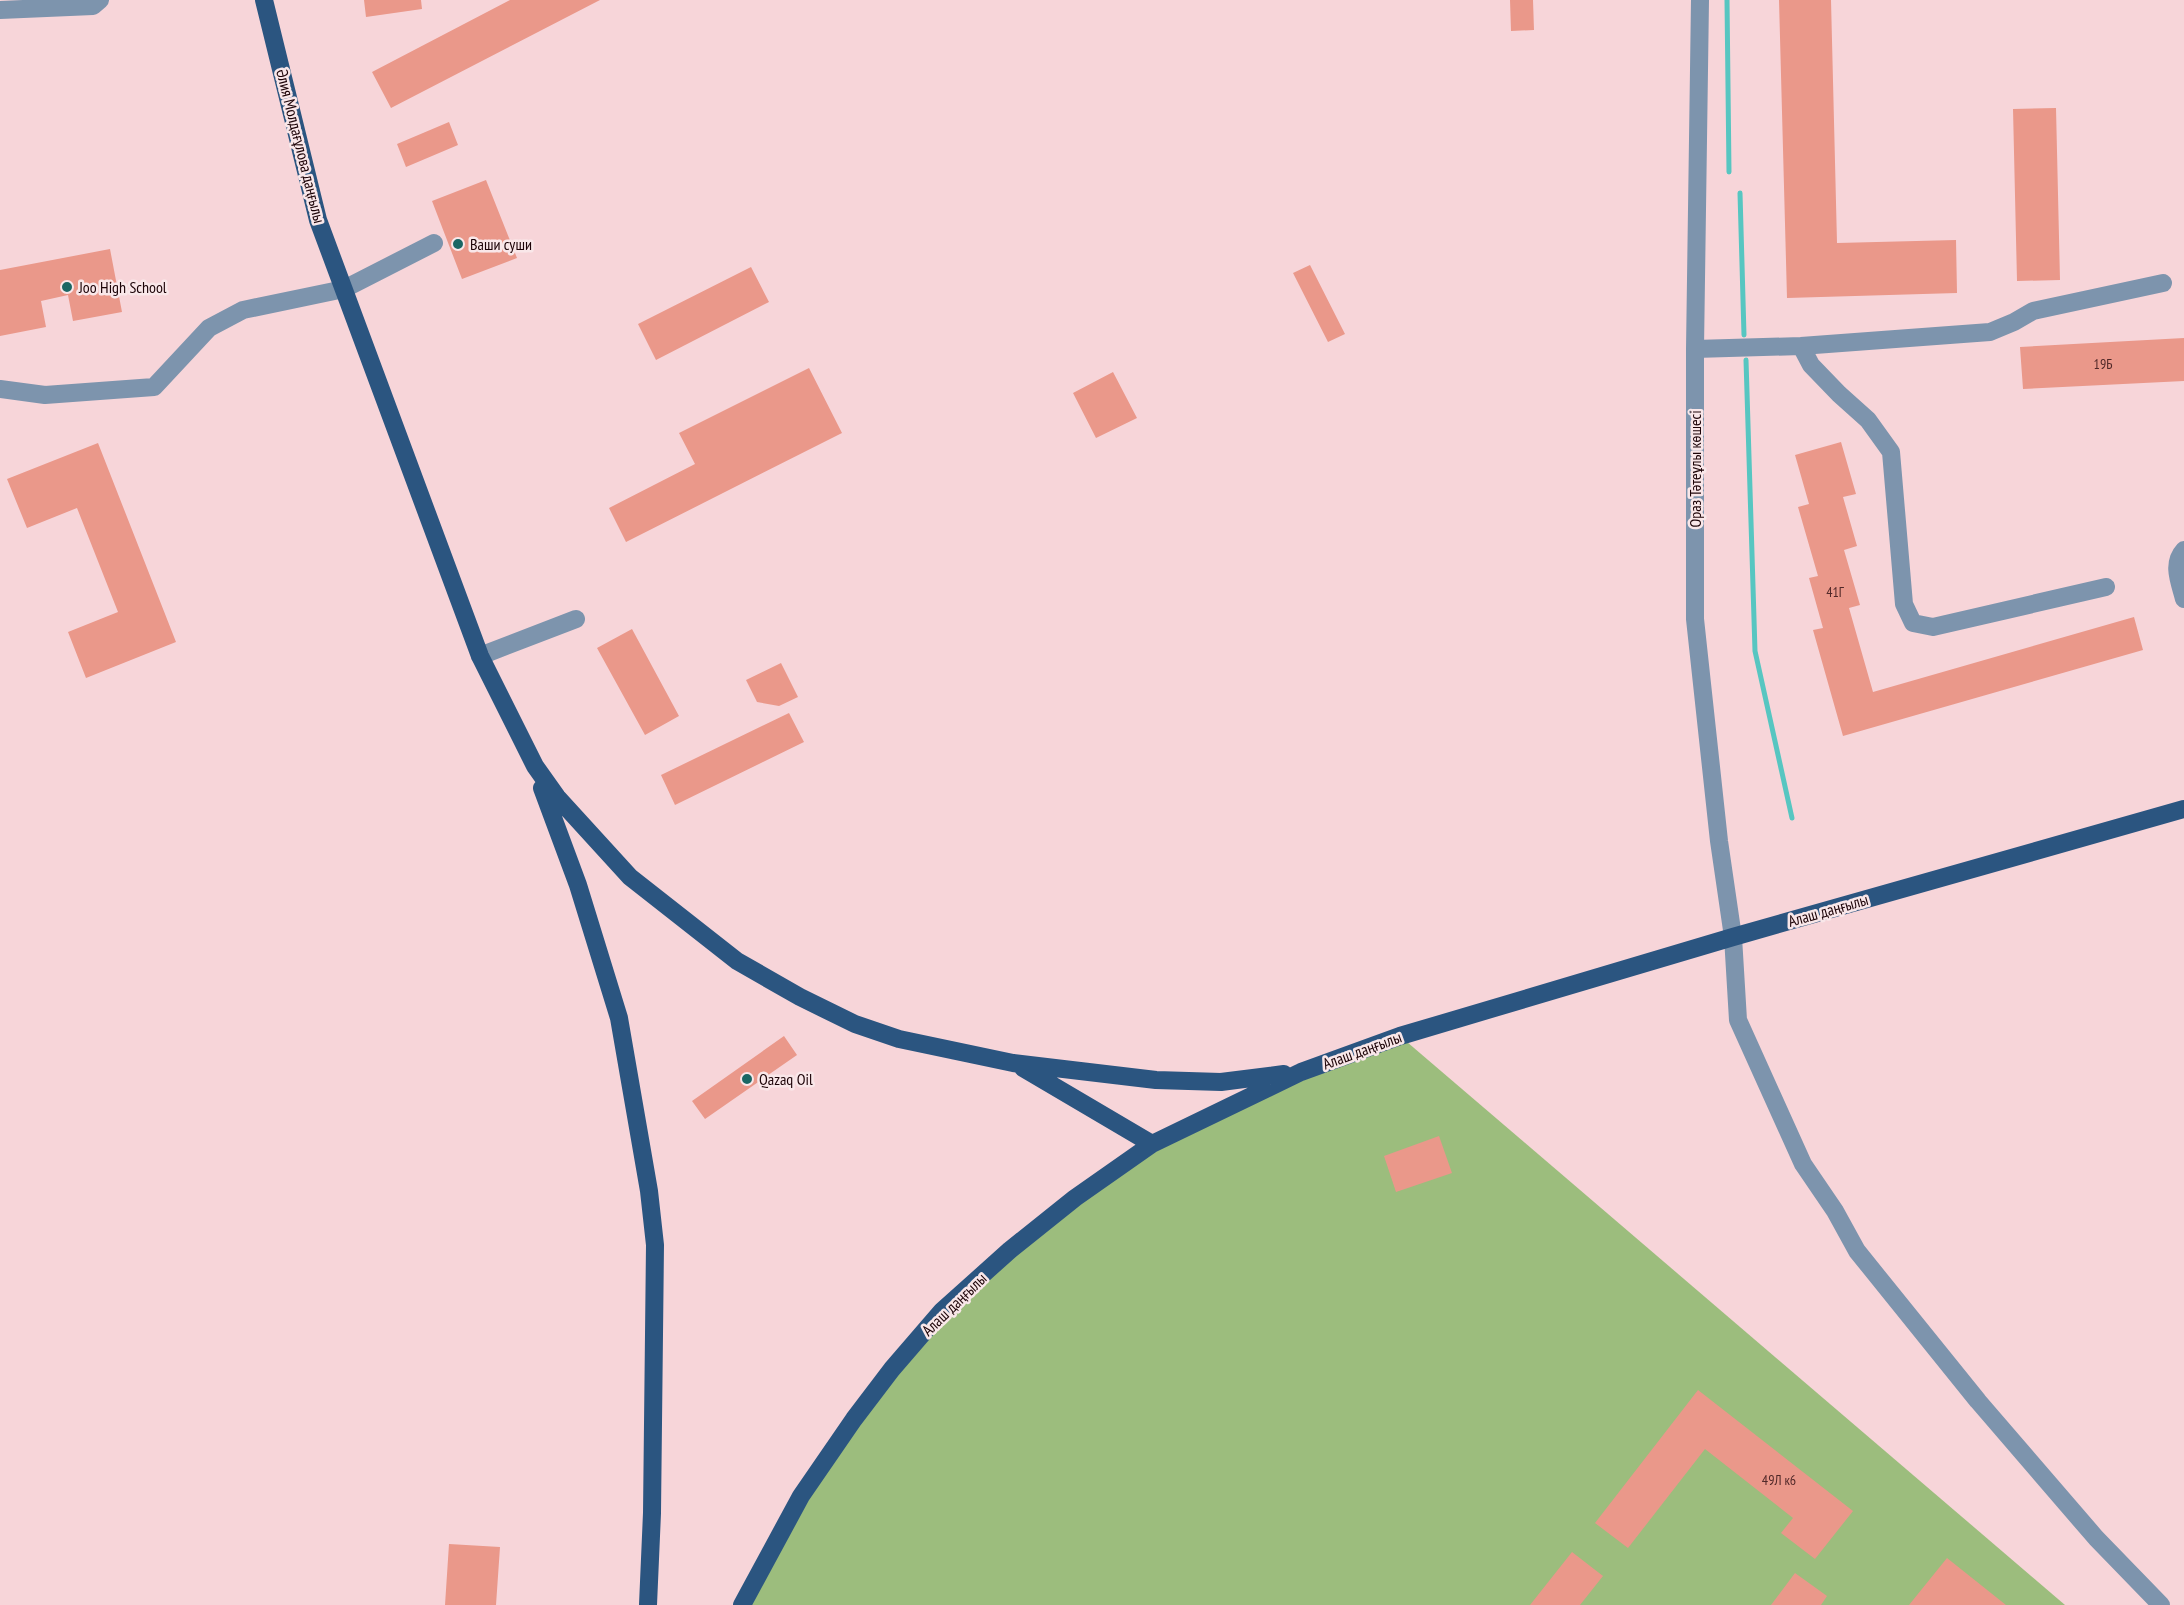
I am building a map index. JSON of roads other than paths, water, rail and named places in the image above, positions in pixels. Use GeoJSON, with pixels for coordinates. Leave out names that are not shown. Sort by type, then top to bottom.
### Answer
{"type":"FeatureCollection","features":[{"type":"Feature","properties":{"kind":"main road","name":"Әлия Молдағұлова даңғылы"},"geometry":{"type":"LineString","coordinates":[[264,0],[318,220],[480,656],[535,766]]}},
{"type":"Feature","properties":{"kind":"main road"},"geometry":{"type":"LineString","coordinates":[[535,766],[556,797],[630,877],[737,961],[800,997],[855,1024],[899,1039],[1013,1063],[1167,1080],[1221,1082],[1301,1072]]}},
{"type":"Feature","properties":{"kind":"main road"},"geometry":{"type":"LineString","coordinates":[[535,766],[578,885],[619,1018],[649,1191],[655,1245],[648,1605]]}},
{"type":"Feature","properties":{"kind":"main road","name":"Алаш даңғылы"},"geometry":{"type":"LineString","coordinates":[[742,1605],[801,1496],[892,1369],[942,1311],[1010,1250],[1075,1198],[1152,1144],[1301,1072],[1400,1036],[1732,936],[2184,809]]}},
{"type":"Feature","properties":{"kind":"main road"},"geometry":{"type":"LineString","coordinates":[[1013,1063],[1152,1144]]}},
{"type":"Feature","properties":{"kind":"main road"},"geometry":{"type":"LineString","coordinates":[[650,1578],[660,1605]]}},
{"type":"Feature","properties":{"kind":"street"},"geometry":{"type":"LineString","coordinates":[[0,10],[93,6],[100,0]]}},
{"type":"Feature","properties":{"kind":"street","name":"Ораз Тәтеұлы көшесі"},"geometry":{"type":"LineString","coordinates":[[1700,0],[1695,349],[1695,620],[1719,841],[1732,936],[1738,1020],[1803,1164],[1835,1211],[1857,1251],[1903,1311],[1992,1418],[2096,1538],[2161,1605]]}},
{"type":"Feature","properties":{"kind":"street"},"geometry":{"type":"LineString","coordinates":[[0,390],[45,395],[154,387],[209,328],[243,310],[344,289],[434,243]]}},
{"type":"Feature","properties":{"kind":"street"},"geometry":{"type":"LineString","coordinates":[[1695,349],[1801,346],[1990,332],[2033,311],[2163,283]]}},
{"type":"Feature","properties":{"kind":"street"},"geometry":{"type":"LineString","coordinates":[[1801,346],[1811,365],[1868,420],[1891,452],[1904,604],[1913,623],[1933,627],[2106,587]]}},
{"type":"Feature","properties":{"kind":"street"},"geometry":{"type":"LineString","coordinates":[[2184,550],[2176,569],[2184,599]]}},
{"type":"Feature","properties":{"kind":"street"},"geometry":{"type":"LineString","coordinates":[[480,656],[576,618]]}},
{"type":"Feature","properties":{"kind":"waterway"},"geometry":{"type":"LineString","coordinates":[[1727,0],[1729,172]]}},
{"type":"Feature","properties":{"kind":"waterway"},"geometry":{"type":"LineString","coordinates":[[1740,193],[1744,335]]}},
{"type":"Feature","properties":{"kind":"waterway"},"geometry":{"type":"LineString","coordinates":[[1746,360],[1755,651],[1792,818]]}},
{"type":"Feature","properties":{"kind":"place","name":"Ваши суши"},"geometry":{"type":"Point","coordinates":[458,244]}},
{"type":"Feature","properties":{"kind":"place","name":"Joo High School"},"geometry":{"type":"Point","coordinates":[67,287]}},
{"type":"Feature","properties":{"kind":"place","name":"Qazaq Oil"},"geometry":{"type":"Point","coordinates":[747,1079]}}]}
